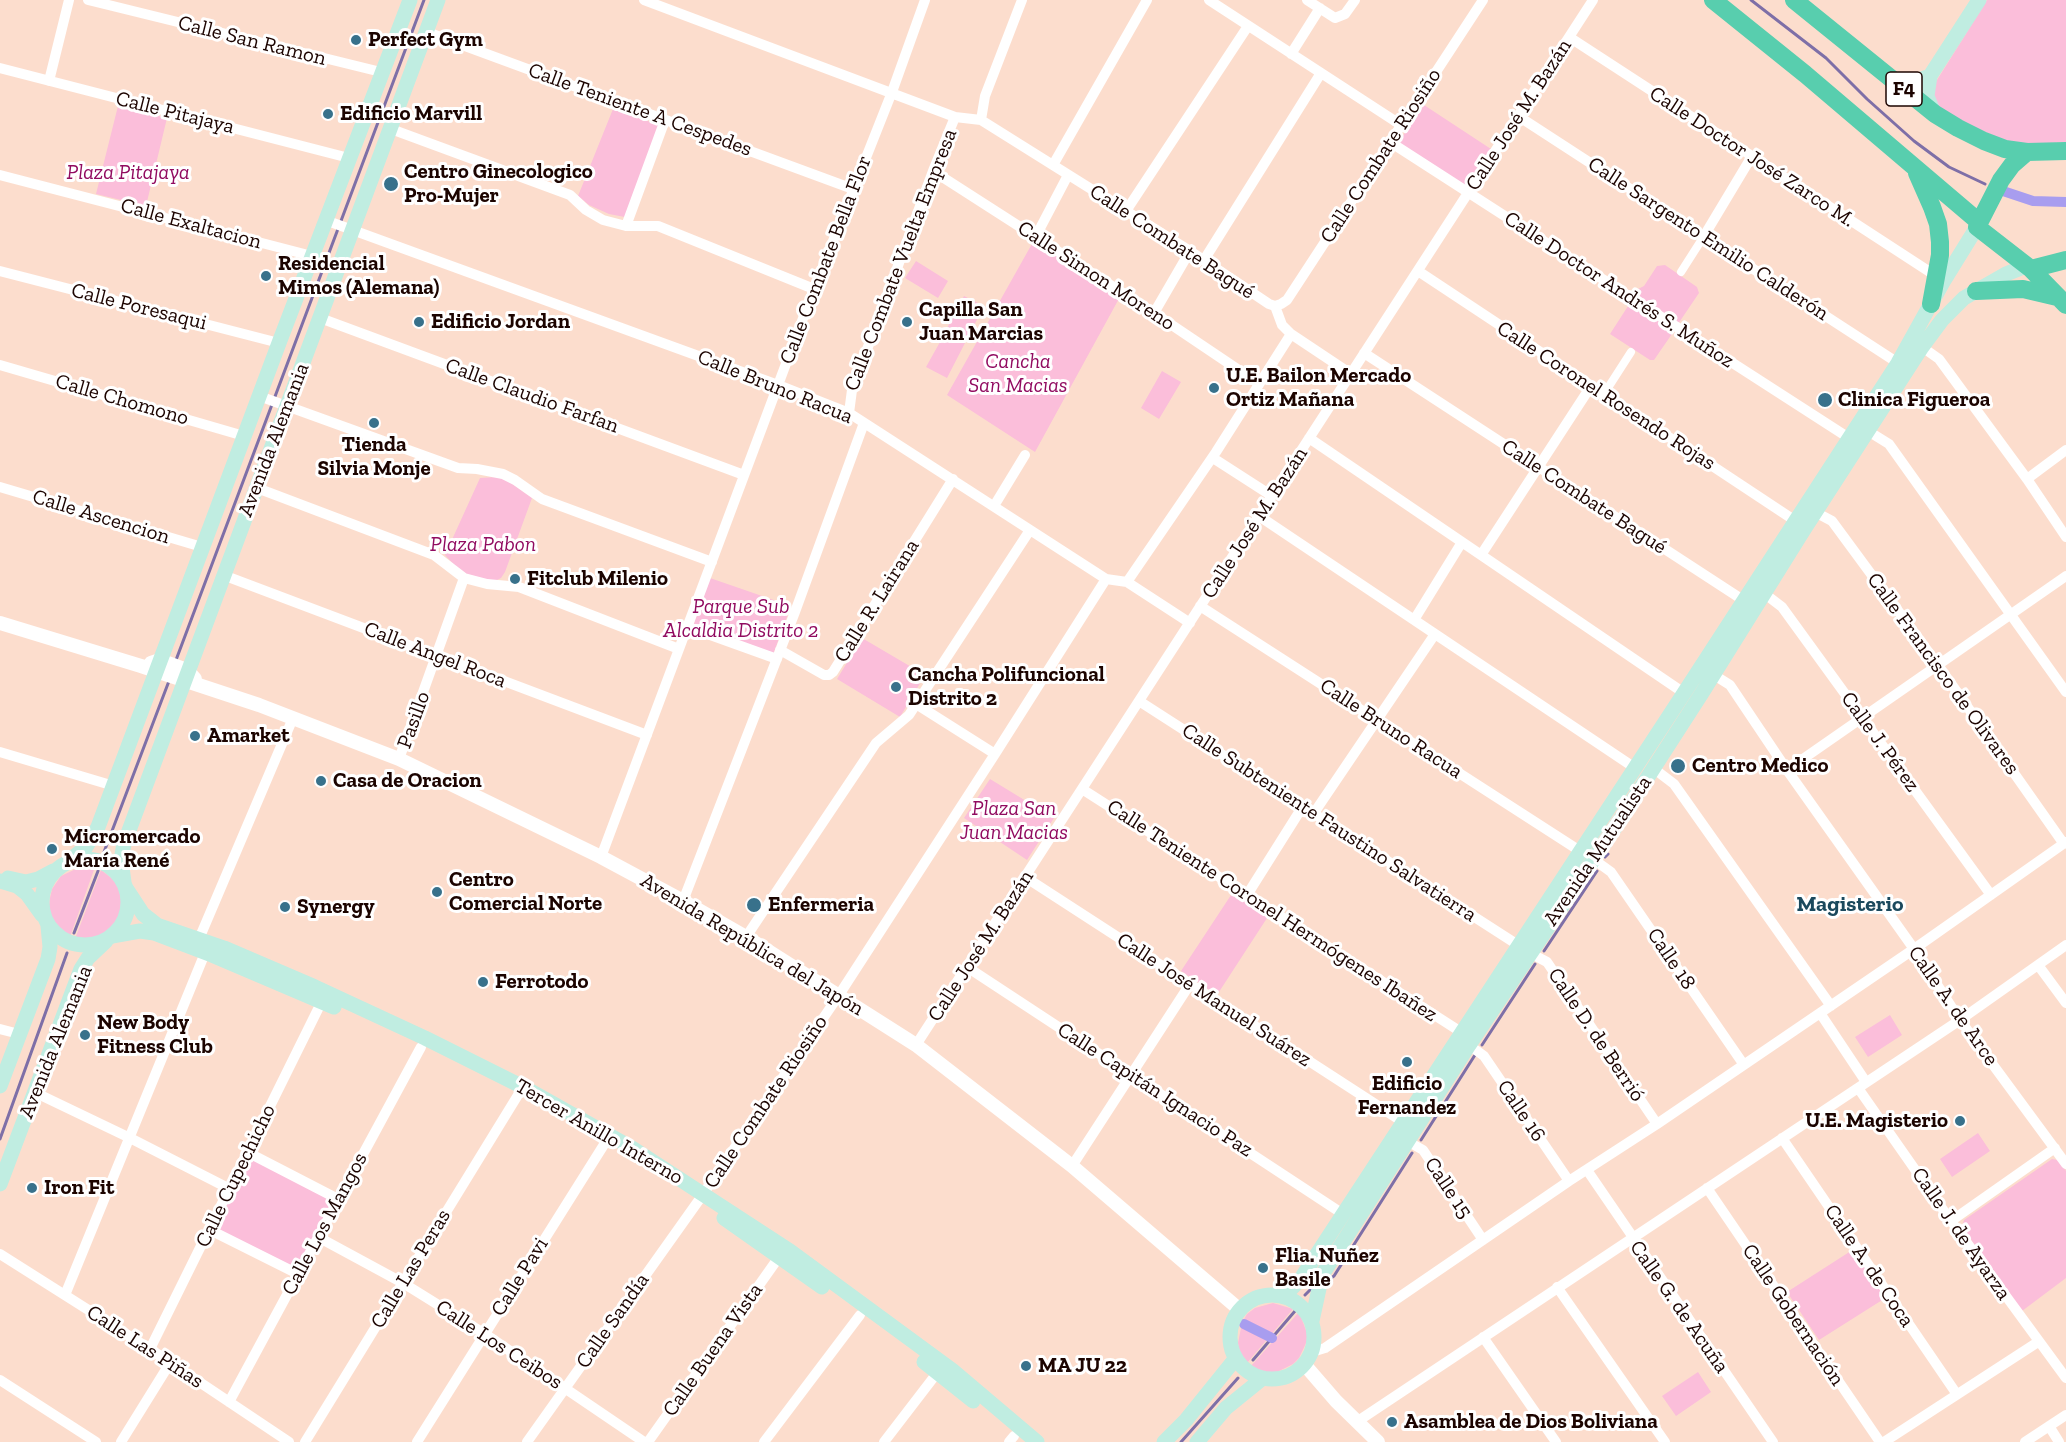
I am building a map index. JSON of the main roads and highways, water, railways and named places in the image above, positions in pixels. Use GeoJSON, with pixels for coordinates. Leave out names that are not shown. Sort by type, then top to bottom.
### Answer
{"type":"FeatureCollection","features":[{"type":"Feature","properties":{"kind":"highway","name":"F4"},"geometry":{"type":"LineString","coordinates":[[1713,0],[1805,74],[2063,301]]}},
{"type":"Feature","properties":{"kind":"highway","name":"F4"},"geometry":{"type":"LineString","coordinates":[[1794,0],[1935,114],[1984,141],[2005,149],[2027,152],[2066,151]]}},
{"type":"Feature","properties":{"kind":"highway"},"geometry":{"type":"LineString","coordinates":[[1978,225],[1996,187],[2012,165],[2027,152]]}},
{"type":"Feature","properties":{"kind":"highway"},"geometry":{"type":"LineString","coordinates":[[1915,169],[1938,224],[1939,279],[1931,304]]}},
{"type":"Feature","properties":{"kind":"highway"},"geometry":{"type":"LineString","coordinates":[[2028,268],[2066,261]]}},
{"type":"Feature","properties":{"kind":"highway"},"geometry":{"type":"LineString","coordinates":[[1970,295],[2023,289],[2063,301]]}},
{"type":"Feature","properties":{"kind":"main road","name":"Avenida Alemania"},"geometry":{"type":"LineString","coordinates":[[62,866],[81,853],[91,842],[114,786],[152,666],[202,547],[244,436],[263,398],[279,343],[312,256],[328,221],[349,158],[410,0]]}},
{"type":"Feature","properties":{"kind":"main road","name":"Avenida Alemania"},"geometry":{"type":"LineString","coordinates":[[125,885],[121,860],[123,844],[257,488],[283,405],[320,318],[347,229],[391,129],[438,0]]}},
{"type":"Feature","properties":{"kind":"main road"},"geometry":{"type":"LineString","coordinates":[[1935,114],[1927,96],[1930,76],[1979,0]]}},
{"type":"Feature","properties":{"kind":"main road"},"geometry":{"type":"LineString","coordinates":[[1894,81],[1916,82],[1930,76]]}},
{"type":"Feature","properties":{"kind":"main road"},"geometry":{"type":"LineString","coordinates":[[1970,295],[1939,279],[1978,225]]}},
{"type":"Feature","properties":{"kind":"main road","name":"Avenida Mutualista"},"geometry":{"type":"LineString","coordinates":[[1586,855],[1622,817],[1714,675],[1815,512],[1942,320],[1970,295],[2006,274],[2028,268]]}},
{"type":"Feature","properties":{"kind":"main road","name":"Avenida Mutualista"},"geometry":{"type":"LineString","coordinates":[[1312,1321],[1322,1275],[1407,1140],[1465,1039],[1586,855],[1635,768],[1898,363],[1931,304]]}},
{"type":"Feature","properties":{"kind":"main road"},"geometry":{"type":"LineString","coordinates":[[1653,768],[1650,758],[1651,751],[1669,726],[1669,715]]}},
{"type":"Feature","properties":{"kind":"main road"},"geometry":{"type":"LineString","coordinates":[[1622,817],[1620,806],[1637,778],[1635,768]]}},
{"type":"Feature","properties":{"kind":"main road"},"geometry":{"type":"LineString","coordinates":[[0,875],[18,882],[26,882],[77,860],[90,859],[103,862],[115,870],[125,885],[128,909],[125,920],[110,938],[95,945],[82,946],[68,943],[57,936],[46,923],[27,894],[17,886],[0,881]]}},
{"type":"Feature","properties":{"kind":"main road"},"geometry":{"type":"LineString","coordinates":[[46,923],[41,898],[44,886],[50,876],[62,866]]}},
{"type":"Feature","properties":{"kind":"main road","name":"Tercer Anillo Interno"},"geometry":{"type":"LineString","coordinates":[[125,885],[143,914],[157,924],[421,1047],[518,1095],[701,1197],[790,1251],[952,1370],[1037,1442]]}},
{"type":"Feature","properties":{"kind":"main road","name":"Avenida Alemania"},"geometry":{"type":"LineString","coordinates":[[0,1086],[48,959],[50,947],[46,923]]}},
{"type":"Feature","properties":{"kind":"main road","name":"Tercer Anillo Interno"},"geometry":{"type":"LineString","coordinates":[[110,938],[140,932],[154,933],[202,946],[315,987],[486,1068],[612,1136],[701,1197],[937,1372],[1015,1440]]}},
{"type":"Feature","properties":{"kind":"main road","name":"Avenida Alemania"},"geometry":{"type":"LineString","coordinates":[[0,1184],[81,969],[88,958],[110,938]]}},
{"type":"Feature","properties":{"kind":"main road","name":"Avenida Mutualista"},"geometry":{"type":"LineString","coordinates":[[1284,1296],[1300,1280],[1403,1122],[1465,1039]]}},
{"type":"Feature","properties":{"kind":"main road"},"geometry":{"type":"LineString","coordinates":[[1284,1296],[1305,1310],[1312,1321],[1314,1331],[1308,1358],[1296,1372],[1286,1377],[1274,1379],[1252,1374],[1236,1358],[1231,1346],[1230,1333],[1233,1321],[1249,1302],[1260,1297],[1284,1296]]}},
{"type":"Feature","properties":{"kind":"main road"},"geometry":{"type":"LineString","coordinates":[[1164,1442],[1186,1420],[1236,1358]]}},
{"type":"Feature","properties":{"kind":"main road"},"geometry":{"type":"LineString","coordinates":[[1197,1442],[1226,1408],[1263,1378]]}},
{"type":"Feature","properties":{"kind":"waterway"},"geometry":{"type":"LineString","coordinates":[[176,660],[424,0]]}},
{"type":"Feature","properties":{"kind":"waterway"},"geometry":{"type":"LineString","coordinates":[[1751,0],[1826,58],[1914,141],[1949,167],[1985,184]]}},
{"type":"Feature","properties":{"kind":"waterway"},"geometry":{"type":"LineString","coordinates":[[2003,191],[2033,201],[2066,202]]}},
{"type":"Feature","properties":{"kind":"waterway"},"geometry":{"type":"LineString","coordinates":[[104,852],[169,681]]}},
{"type":"Feature","properties":{"kind":"waterway"},"geometry":{"type":"LineString","coordinates":[[1605,857],[1608,854]]}},
{"type":"Feature","properties":{"kind":"waterway"},"geometry":{"type":"LineString","coordinates":[[74,933],[98,871]]}},
{"type":"Feature","properties":{"kind":"waterway"},"geometry":{"type":"LineString","coordinates":[[1544,951],[1597,871]]}},
{"type":"Feature","properties":{"kind":"waterway"},"geometry":{"type":"LineString","coordinates":[[0,1139],[67,953]]}},
{"type":"Feature","properties":{"kind":"waterway"},"geometry":{"type":"LineString","coordinates":[[1482,1045],[1535,964]]}},
{"type":"Feature","properties":{"kind":"waterway"},"geometry":{"type":"LineString","coordinates":[[1421,1140],[1475,1055]]}},
{"type":"Feature","properties":{"kind":"waterway"},"geometry":{"type":"LineString","coordinates":[[1328,1280],[1334,1276],[1412,1153]]}},
{"type":"Feature","properties":{"kind":"waterway"},"geometry":{"type":"LineString","coordinates":[[1305,1295],[1312,1288]]}},
{"type":"Feature","properties":{"kind":"waterway"},"geometry":{"type":"LineString","coordinates":[[1253,1360],[1295,1311]]}},
{"type":"Feature","properties":{"kind":"waterway"},"geometry":{"type":"LineString","coordinates":[[1244,1324],[1272,1338]]}},
{"type":"Feature","properties":{"kind":"waterway"},"geometry":{"type":"LineString","coordinates":[[1181,1442],[1238,1378]]}},
{"type":"Feature","properties":{"kind":"place","name":"Perfect Gym"},"geometry":{"type":"Point","coordinates":[356,40]}},
{"type":"Feature","properties":{"kind":"place","name":"Edificio Marvill"},"geometry":{"type":"Point","coordinates":[328,114]}},
{"type":"Feature","properties":{"kind":"place","name":"Centro Ginecologico Pro-Mujer"},"geometry":{"type":"Point","coordinates":[391,184]}},
{"type":"Feature","properties":{"kind":"place","name":"Residencial Mimos (Alemana)"},"geometry":{"type":"Point","coordinates":[266,276]}},
{"type":"Feature","properties":{"kind":"place","name":"Edificio Jordan"},"geometry":{"type":"Point","coordinates":[419,322]}},
{"type":"Feature","properties":{"kind":"place","name":"Capilla San Juan Marcias"},"geometry":{"type":"Point","coordinates":[907,322]}},
{"type":"Feature","properties":{"kind":"place","name":"U.E. Bailon Mercado Ortiz Mañana"},"geometry":{"type":"Point","coordinates":[1214,388]}},
{"type":"Feature","properties":{"kind":"place","name":"Clinica Figueroa"},"geometry":{"type":"Point","coordinates":[1825,400]}},
{"type":"Feature","properties":{"kind":"place","name":"Tienda Silvia Monje"},"geometry":{"type":"Point","coordinates":[374,423]}},
{"type":"Feature","properties":{"kind":"place","name":"Fitclub Milenio"},"geometry":{"type":"Point","coordinates":[515,579]}},
{"type":"Feature","properties":{"kind":"place","name":"Cancha Polifuncional Distrito 2"},"geometry":{"type":"Point","coordinates":[896,687]}},
{"type":"Feature","properties":{"kind":"place","name":"Amarket"},"geometry":{"type":"Point","coordinates":[195,736]}},
{"type":"Feature","properties":{"kind":"place","name":"Centro Medico"},"geometry":{"type":"Point","coordinates":[1678,766]}},
{"type":"Feature","properties":{"kind":"place","name":"Casa de Oracion"},"geometry":{"type":"Point","coordinates":[321,781]}},
{"type":"Feature","properties":{"kind":"place","name":"Micromercado María René"},"geometry":{"type":"Point","coordinates":[52,849]}},
{"type":"Feature","properties":{"kind":"place","name":"Centro Comercial Norte"},"geometry":{"type":"Point","coordinates":[437,892]}},
{"type":"Feature","properties":{"kind":"place","name":"Enfermeria"},"geometry":{"type":"Point","coordinates":[754,905]}},
{"type":"Feature","properties":{"kind":"place","name":"Synergy"},"geometry":{"type":"Point","coordinates":[285,907]}},
{"type":"Feature","properties":{"kind":"place","name":"Ferrotodo"},"geometry":{"type":"Point","coordinates":[483,982]}},
{"type":"Feature","properties":{"kind":"place","name":"New Body Fitness Club"},"geometry":{"type":"Point","coordinates":[85,1035]}},
{"type":"Feature","properties":{"kind":"place","name":"Edificio Fernandez"},"geometry":{"type":"Point","coordinates":[1407,1062]}},
{"type":"Feature","properties":{"kind":"place","name":"U.E. Magisterio"},"geometry":{"type":"Point","coordinates":[1960,1121]}},
{"type":"Feature","properties":{"kind":"place","name":"Iron Fit"},"geometry":{"type":"Point","coordinates":[32,1188]}},
{"type":"Feature","properties":{"kind":"place","name":"Flia. Nuñez Basile"},"geometry":{"type":"Point","coordinates":[1263,1268]}},
{"type":"Feature","properties":{"kind":"place","name":"MA JU 22"},"geometry":{"type":"Point","coordinates":[1026,1366]}},
{"type":"Feature","properties":{"kind":"place","name":"Asamblea de Dios Boliviana"},"geometry":{"type":"Point","coordinates":[1392,1422]}},
{"type":"Feature","properties":{"kind":"district","name":"Magisterio"},"geometry":{"type":"Point","coordinates":[1850,905]}},
{"type":"Feature","properties":{"kind":"park label","name":"Plaza Pitajaya"},"geometry":{"type":"Point","coordinates":[128,173]}},
{"type":"Feature","properties":{"kind":"park label","name":"Cancha San Macias"},"geometry":{"type":"Point","coordinates":[1018,374]}},
{"type":"Feature","properties":{"kind":"park label","name":"Plaza Pabon"},"geometry":{"type":"Point","coordinates":[483,545]}},
{"type":"Feature","properties":{"kind":"park label","name":"Parque Sub Alcaldia Distrito 2"},"geometry":{"type":"Point","coordinates":[741,619]}},
{"type":"Feature","properties":{"kind":"park label","name":"Plaza San Juan Macias"},"geometry":{"type":"Point","coordinates":[1014,821]}}]}
